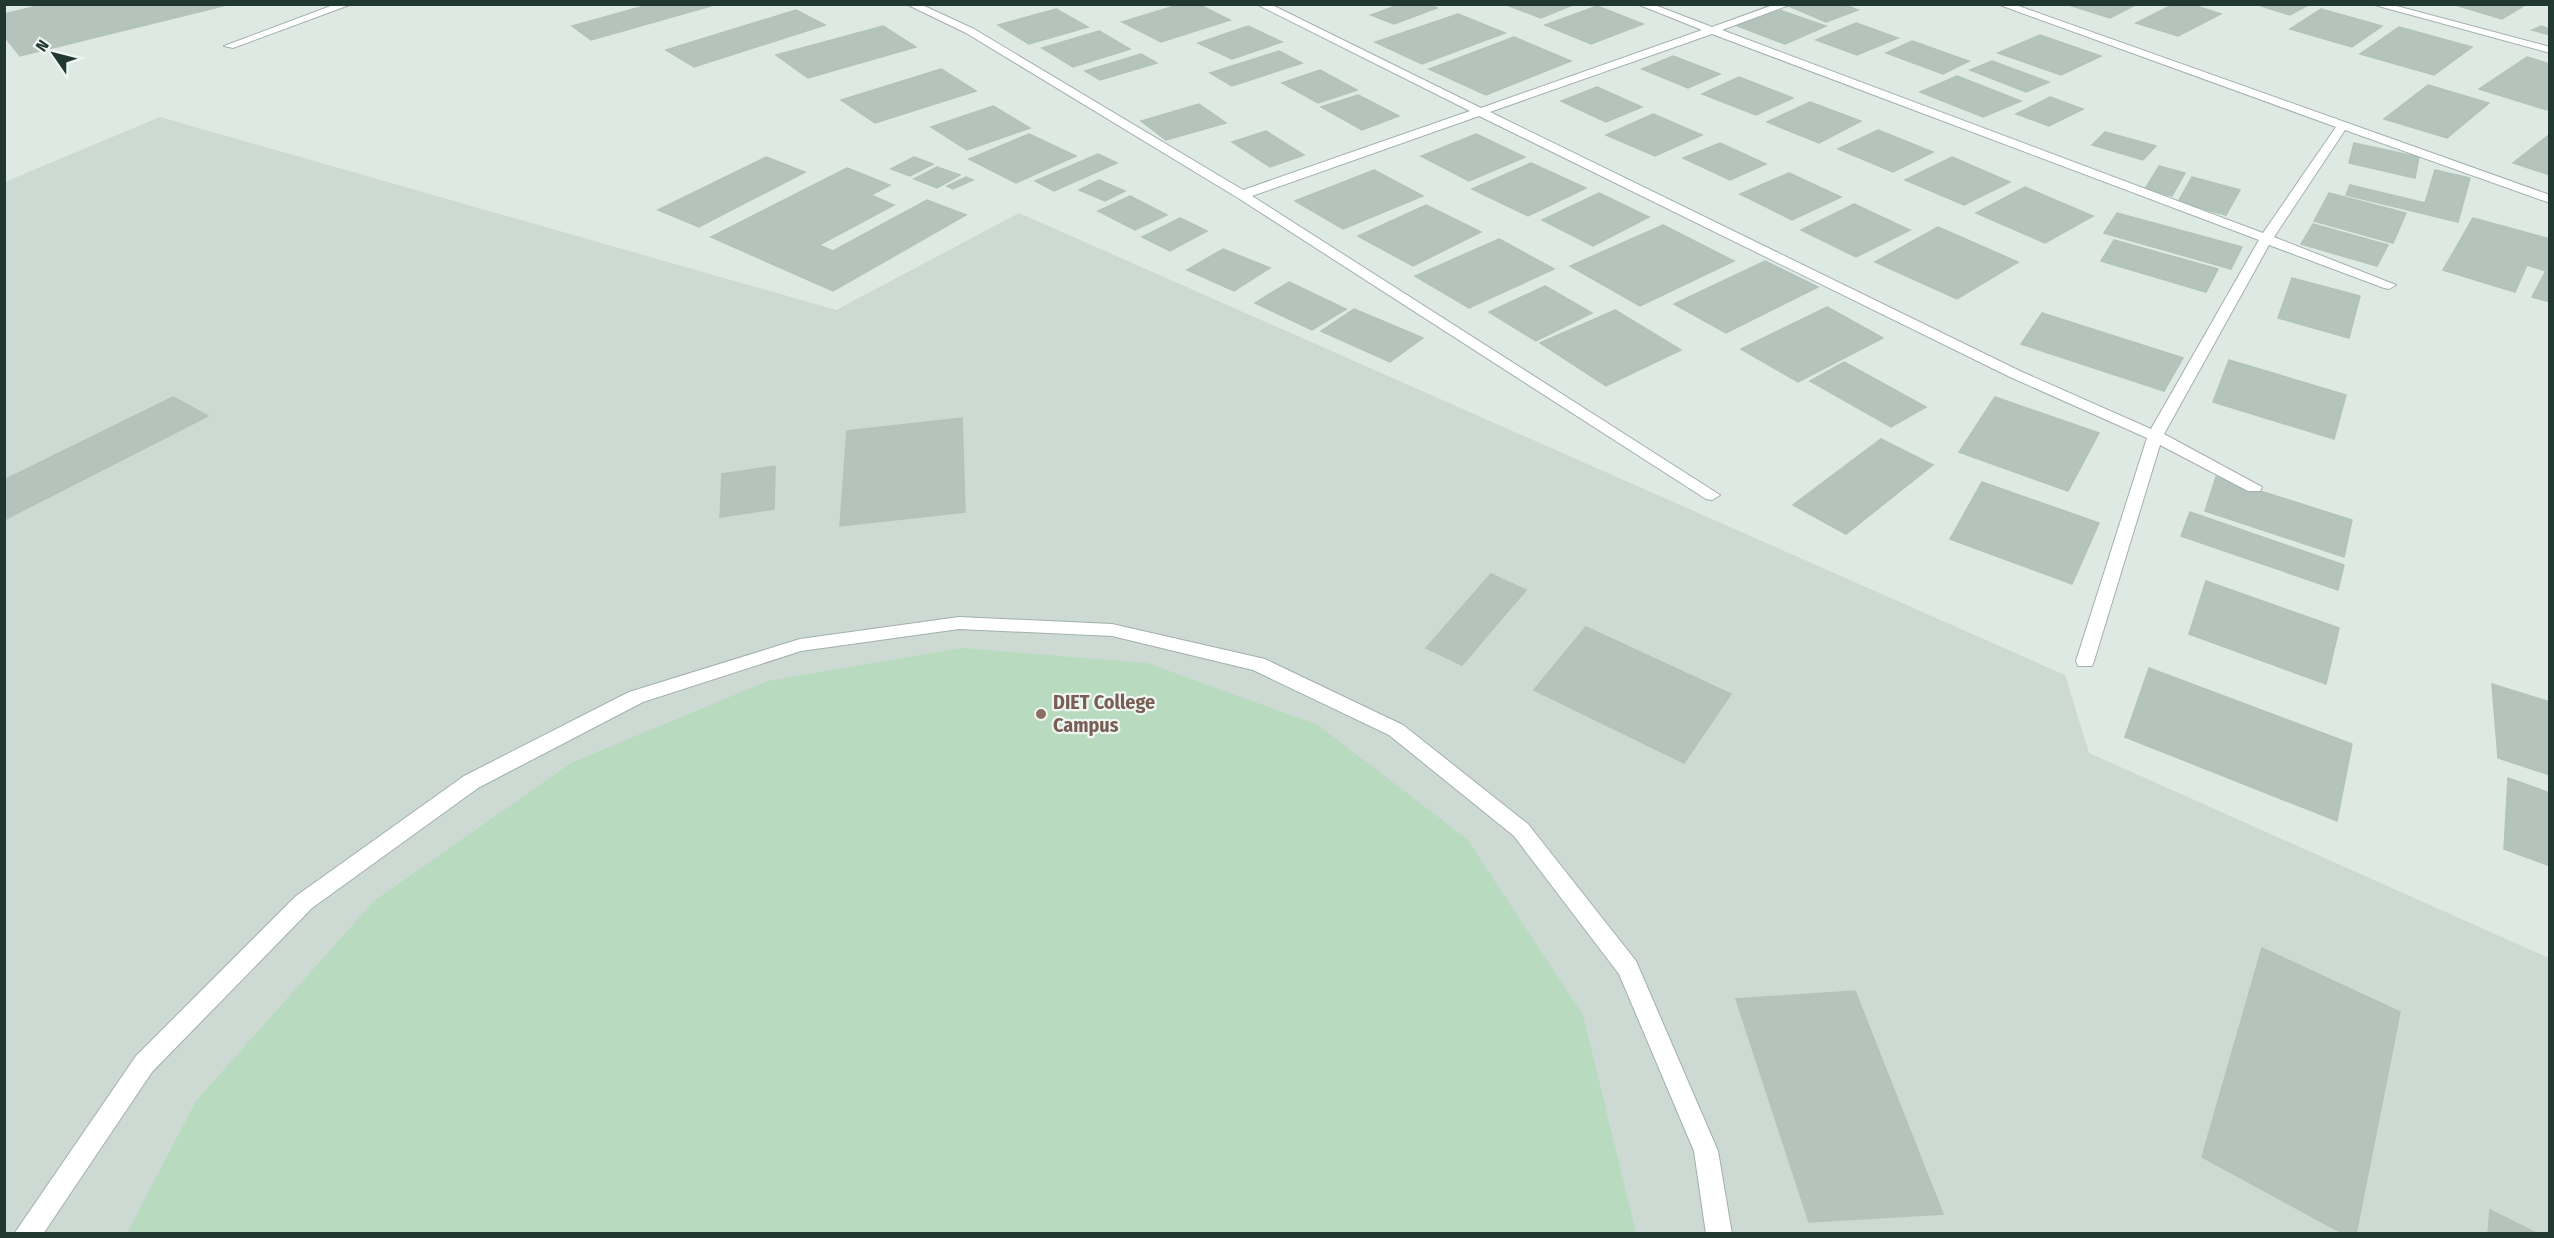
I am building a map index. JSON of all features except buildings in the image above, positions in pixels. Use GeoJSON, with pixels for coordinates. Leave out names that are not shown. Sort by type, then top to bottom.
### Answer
{"type":"FeatureCollection","features":[{"type":"Feature","properties":{"kind":"street"},"geometry":{"type":"LineString","coordinates":[[229,46],[347,4]]}},
{"type":"Feature","properties":{"kind":"street"},"geometry":{"type":"LineString","coordinates":[[910,4],[970,31],[1242,195],[1712,495]]}},
{"type":"Feature","properties":{"kind":"street"},"geometry":{"type":"LineString","coordinates":[[1261,4],[2015,374],[2155,436],[2253,487]]}},
{"type":"Feature","properties":{"kind":"street"},"geometry":{"type":"LineString","coordinates":[[1642,4],[2389,285]]}},
{"type":"Feature","properties":{"kind":"street"},"geometry":{"type":"LineString","coordinates":[[1242,195],[1787,4]]}},
{"type":"Feature","properties":{"kind":"street"},"geometry":{"type":"LineString","coordinates":[[2002,4],[2550,199]]}},
{"type":"Feature","properties":{"kind":"street"},"geometry":{"type":"LineString","coordinates":[[2376,4],[2550,50]]}},
{"type":"Feature","properties":{"kind":"street"},"geometry":{"type":"LineString","coordinates":[[2085,661],[2155,436],[2266,239],[2343,126]]}},
{"type":"Feature","properties":{"kind":"street"},"geometry":{"type":"LineString","coordinates":[[27,1233],[144,1064],[304,902],[471,782],[636,697],[800,645],[959,623],[1112,630],[1258,664],[1396,730],[1521,830],[1628,968],[1706,1151],[1719,1233]]}},
{"type":"Feature","properties":{"kind":"shaded area","name":"DIET College Campus"},"geometry":{"type":"Polygon","coordinates":[[[160,117],[836,310],[1019,213],[2065,675],[2089,753],[2549,958],[2549,1233],[5,1234],[5,182],[160,117]]]}},
{"type":"Feature","properties":{"kind":"green space"},"geometry":{"type":"Polygon","coordinates":[[[961,648],[1147,663],[1318,725],[1467,839],[1583,1015],[1636,1233],[127,1233],[196,1101],[374,901],[571,763],[768,681],[961,648]]]}},
{"type":"Feature","properties":{"kind":"place","name":"DIET College Campus"},"geometry":{"type":"Point","coordinates":[1041,714]}}]}
